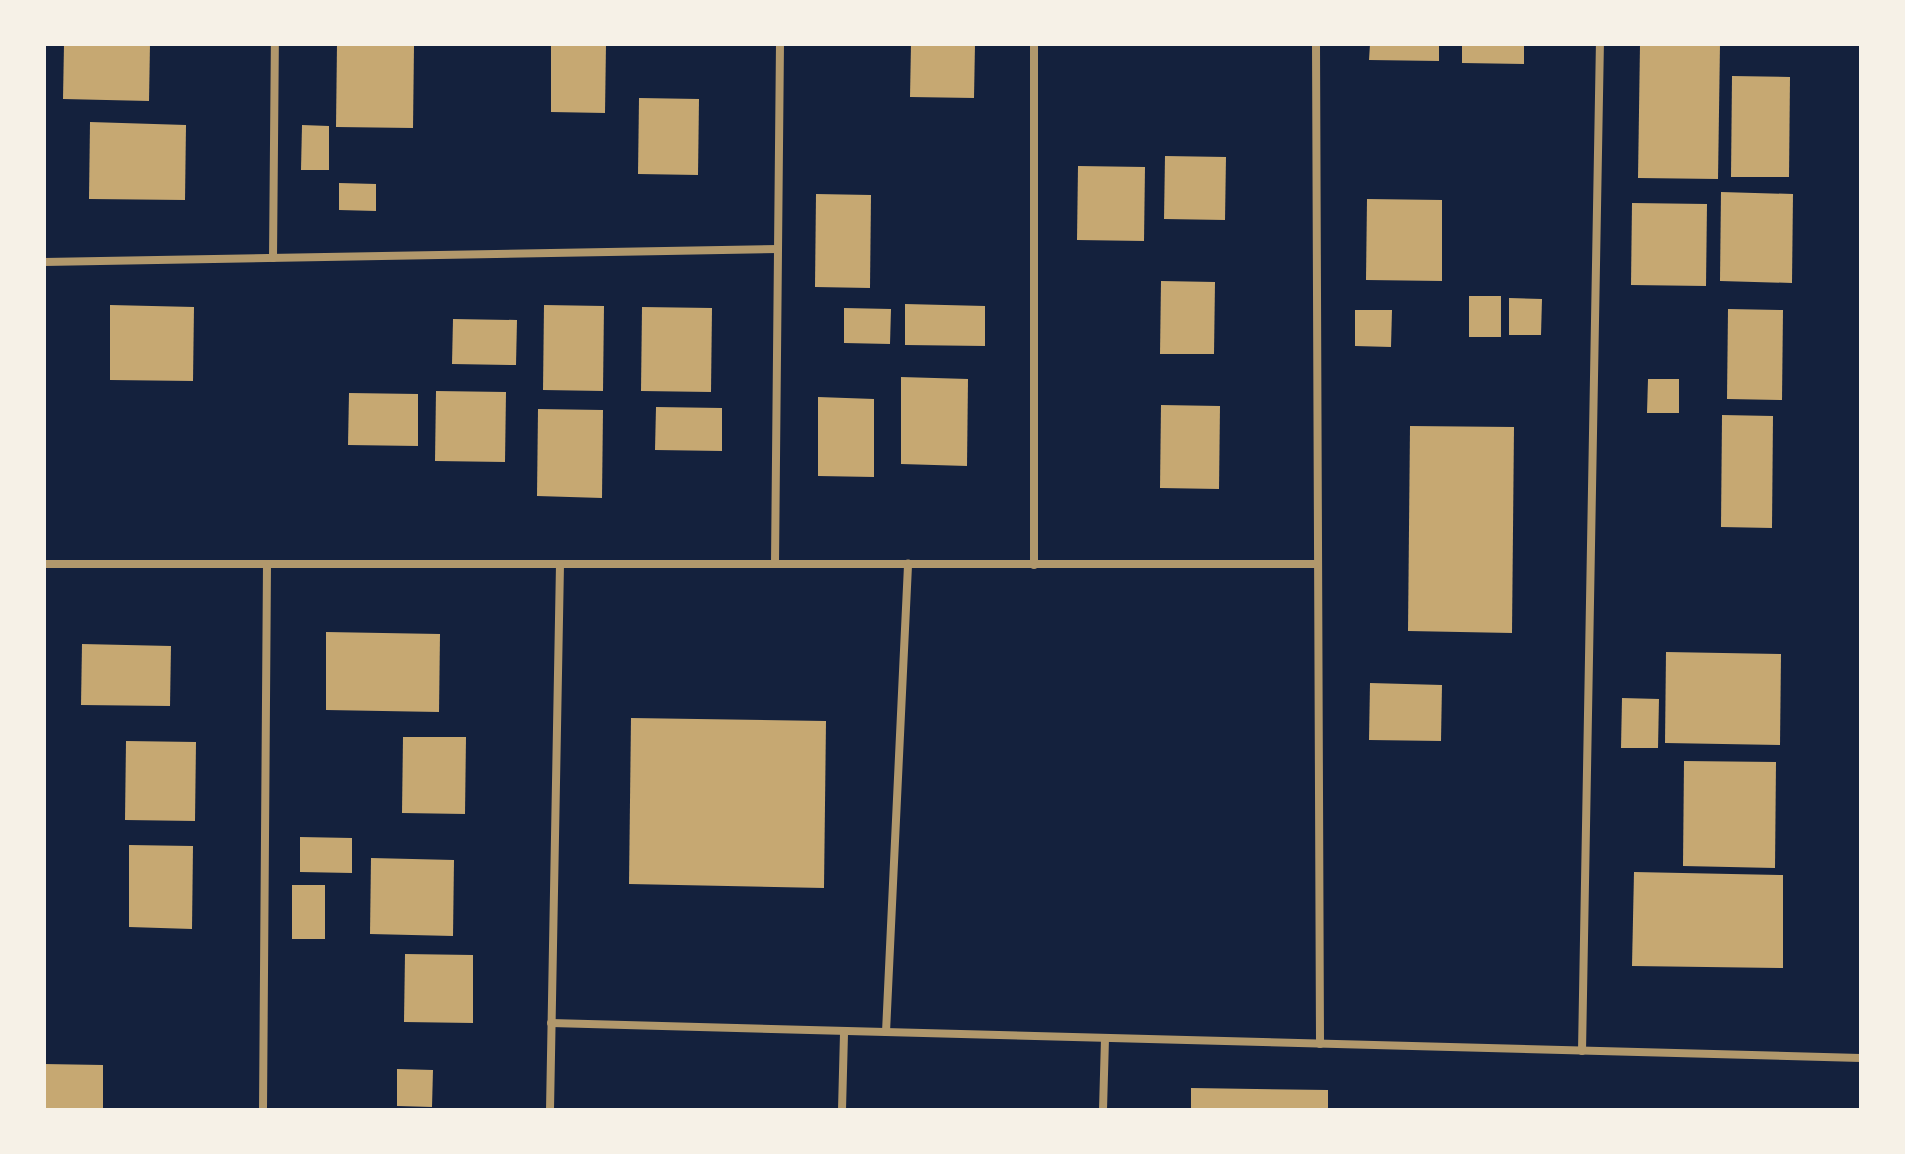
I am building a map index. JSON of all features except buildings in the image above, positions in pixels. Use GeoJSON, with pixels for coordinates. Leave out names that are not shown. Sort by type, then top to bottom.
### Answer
{"type":"FeatureCollection","features":[{"type":"Feature","properties":{"kind":"street"},"geometry":{"type":"LineString","coordinates":[[273,258],[275,44]]}},
{"type":"Feature","properties":{"kind":"street"},"geometry":{"type":"LineString","coordinates":[[775,564],[780,44]]}},
{"type":"Feature","properties":{"kind":"street"},"geometry":{"type":"LineString","coordinates":[[1034,44],[1034,565]]}},
{"type":"Feature","properties":{"kind":"street"},"geometry":{"type":"LineString","coordinates":[[1316,44],[1320,1044]]}},
{"type":"Feature","properties":{"kind":"street"},"geometry":{"type":"LineString","coordinates":[[1582,1051],[1600,44]]}},
{"type":"Feature","properties":{"kind":"street"},"geometry":{"type":"LineString","coordinates":[[44,262],[778,249]]}},
{"type":"Feature","properties":{"kind":"street"},"geometry":{"type":"LineString","coordinates":[[44,564],[1317,564]]}},
{"type":"Feature","properties":{"kind":"street"},"geometry":{"type":"LineString","coordinates":[[263,1110],[267,564]]}},
{"type":"Feature","properties":{"kind":"street"},"geometry":{"type":"LineString","coordinates":[[550,1110],[560,564]]}},
{"type":"Feature","properties":{"kind":"street"},"geometry":{"type":"LineString","coordinates":[[886,1032],[908,564]]}},
{"type":"Feature","properties":{"kind":"street"},"geometry":{"type":"LineString","coordinates":[[551,1023],[1861,1058]]}},
{"type":"Feature","properties":{"kind":"street"},"geometry":{"type":"LineString","coordinates":[[842,1110],[844,1031]]}},
{"type":"Feature","properties":{"kind":"street"},"geometry":{"type":"LineString","coordinates":[[1103,1110],[1105,1038]]}}]}
